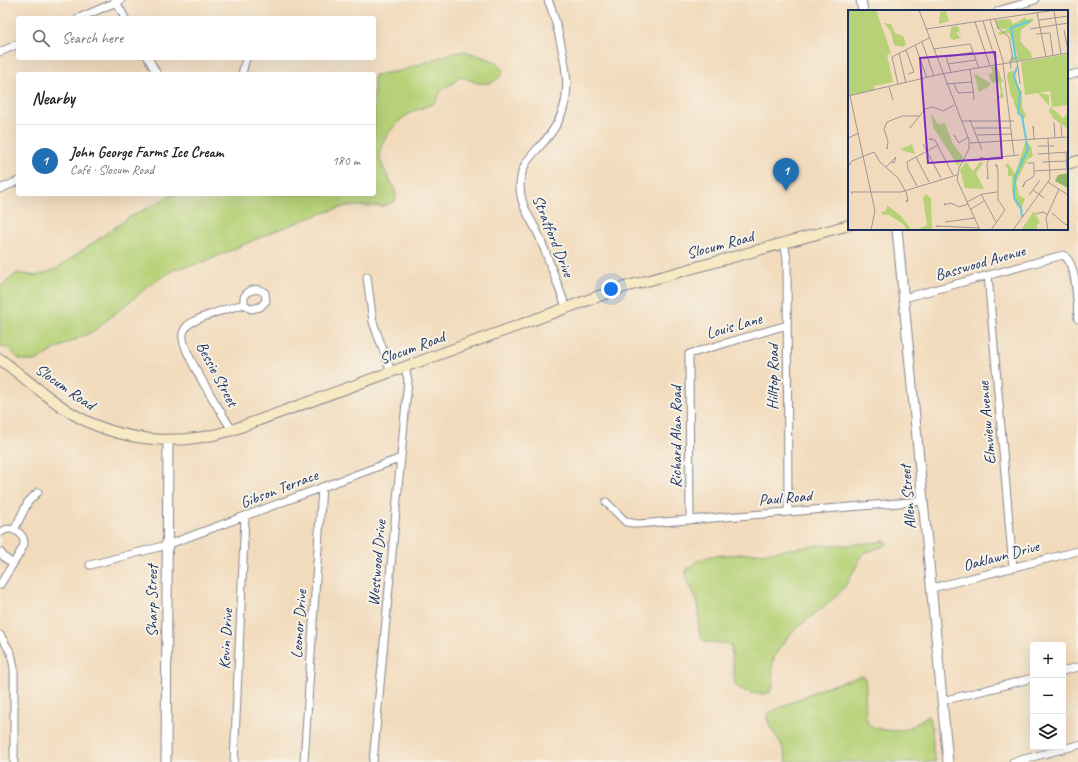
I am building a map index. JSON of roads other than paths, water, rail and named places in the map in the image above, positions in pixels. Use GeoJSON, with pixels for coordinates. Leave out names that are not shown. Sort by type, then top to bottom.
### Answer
{"type":"FeatureCollection","features":[{"type":"Feature","properties":{"kind":"main road"},"geometry":{"type":"LineString","coordinates":[[1068,164],[1078,161]]}},
{"type":"Feature","properties":{"kind":"main road","name":"Slocum Road"},"geometry":{"type":"LineString","coordinates":[[0,359],[64,407],[90,423],[130,436],[168,441],[199,438],[232,430],[566,307],[633,284],[848,224]]}},
{"type":"Feature","properties":{"kind":"street","name":"Stratford Drive"},"geometry":{"type":"LineString","coordinates":[[548,0],[556,23],[567,69],[567,92],[563,110],[556,126],[525,164],[520,193],[524,209],[537,232],[566,307]]}},
{"type":"Feature","properties":{"kind":"street"},"geometry":{"type":"LineString","coordinates":[[861,0],[863,10]]}},
{"type":"Feature","properties":{"kind":"street"},"geometry":{"type":"LineString","coordinates":[[1001,10],[1035,0]]}},
{"type":"Feature","properties":{"kind":"street"},"geometry":{"type":"LineString","coordinates":[[84,16],[118,1],[124,16]]}},
{"type":"Feature","properties":{"kind":"street"},"geometry":{"type":"LineString","coordinates":[[0,52],[16,45]]}},
{"type":"Feature","properties":{"kind":"street"},"geometry":{"type":"LineString","coordinates":[[149,60],[156,72]]}},
{"type":"Feature","properties":{"kind":"street"},"geometry":{"type":"LineString","coordinates":[[242,72],[244,60]]}},
{"type":"Feature","properties":{"kind":"street"},"geometry":{"type":"LineString","coordinates":[[1068,76],[1078,73]]}},
{"type":"Feature","properties":{"kind":"street"},"geometry":{"type":"LineString","coordinates":[[0,189],[16,182]]}},
{"type":"Feature","properties":{"kind":"street","name":"Allen Street"},"geometry":{"type":"LineString","coordinates":[[897,230],[948,762]]}},
{"type":"Feature","properties":{"kind":"street","name":"Hilltop Road"},"geometry":{"type":"LineString","coordinates":[[784,242],[787,259],[788,512]]}},
{"type":"Feature","properties":{"kind":"street","name":"Basswood Avenue"},"geometry":{"type":"LineString","coordinates":[[904,298],[1063,255],[1069,258],[1073,269],[1077,301]]}},
{"type":"Feature","properties":{"kind":"street","name":"Elmview Avenue"},"geometry":{"type":"LineString","coordinates":[[988,275],[1013,568]]}},
{"type":"Feature","properties":{"kind":"street"},"geometry":{"type":"LineString","coordinates":[[367,277],[372,322],[391,372]]}},
{"type":"Feature","properties":{"kind":"street"},"geometry":{"type":"LineString","coordinates":[[1077,301],[1078,319]]}},
{"type":"Feature","properties":{"kind":"street","name":"Bessie Street"},"geometry":{"type":"LineString","coordinates":[[232,430],[186,347],[183,338],[184,330],[195,321],[244,304]]}},
{"type":"Feature","properties":{"kind":"street","name":"Louis Lane"},"geometry":{"type":"LineString","coordinates":[[689,354],[787,326]]}},
{"type":"Feature","properties":{"kind":"street","name":"Richard Alan Road"},"geometry":{"type":"LineString","coordinates":[[689,354],[690,520]]}},
{"type":"Feature","properties":{"kind":"street","name":"Westwood Drive"},"geometry":{"type":"LineString","coordinates":[[373,762],[408,380],[405,367]]}},
{"type":"Feature","properties":{"kind":"street","name":"Sharp Street"},"geometry":{"type":"LineString","coordinates":[[166,762],[168,441]]}},
{"type":"Feature","properties":{"kind":"street","name":"Gibson Terrace"},"geometry":{"type":"LineString","coordinates":[[90,565],[167,545],[401,458]]}},
{"type":"Feature","properties":{"kind":"street","name":"Leonor Drive"},"geometry":{"type":"LineString","coordinates":[[304,762],[322,487]]}},
{"type":"Feature","properties":{"kind":"street"},"geometry":{"type":"LineString","coordinates":[[14,530],[28,502],[38,492]]}},
{"type":"Feature","properties":{"kind":"street","name":"Paul Road"},"geometry":{"type":"LineString","coordinates":[[606,502],[626,522],[649,524],[924,501]]}},
{"type":"Feature","properties":{"kind":"street","name":"Kevin Drive"},"geometry":{"type":"LineString","coordinates":[[234,762],[245,517]]}},
{"type":"Feature","properties":{"kind":"street"},"geometry":{"type":"LineString","coordinates":[[0,533],[4,530],[14,530],[20,534],[24,543],[21,551],[0,584]]}},
{"type":"Feature","properties":{"kind":"street","name":"Oaklawn Drive"},"geometry":{"type":"LineString","coordinates":[[932,588],[1078,551]]}},
{"type":"Feature","properties":{"kind":"street"},"geometry":{"type":"LineString","coordinates":[[0,552],[12,563]]}},
{"type":"Feature","properties":{"kind":"street"},"geometry":{"type":"LineString","coordinates":[[0,634],[11,653],[14,668],[14,762]]}},
{"type":"Feature","properties":{"kind":"street"},"geometry":{"type":"LineString","coordinates":[[1066,670],[1078,667]]}},
{"type":"Feature","properties":{"kind":"street"},"geometry":{"type":"LineString","coordinates":[[942,702],[1030,679]]}},
{"type":"Feature","properties":{"kind":"street"},"geometry":{"type":"LineString","coordinates":[[1012,762],[1078,745]]}},
{"type":"Feature","properties":{"kind":"place","name":"John George Farms Ice Cream"},"geometry":{"type":"Point","coordinates":[786,191]}}]}
